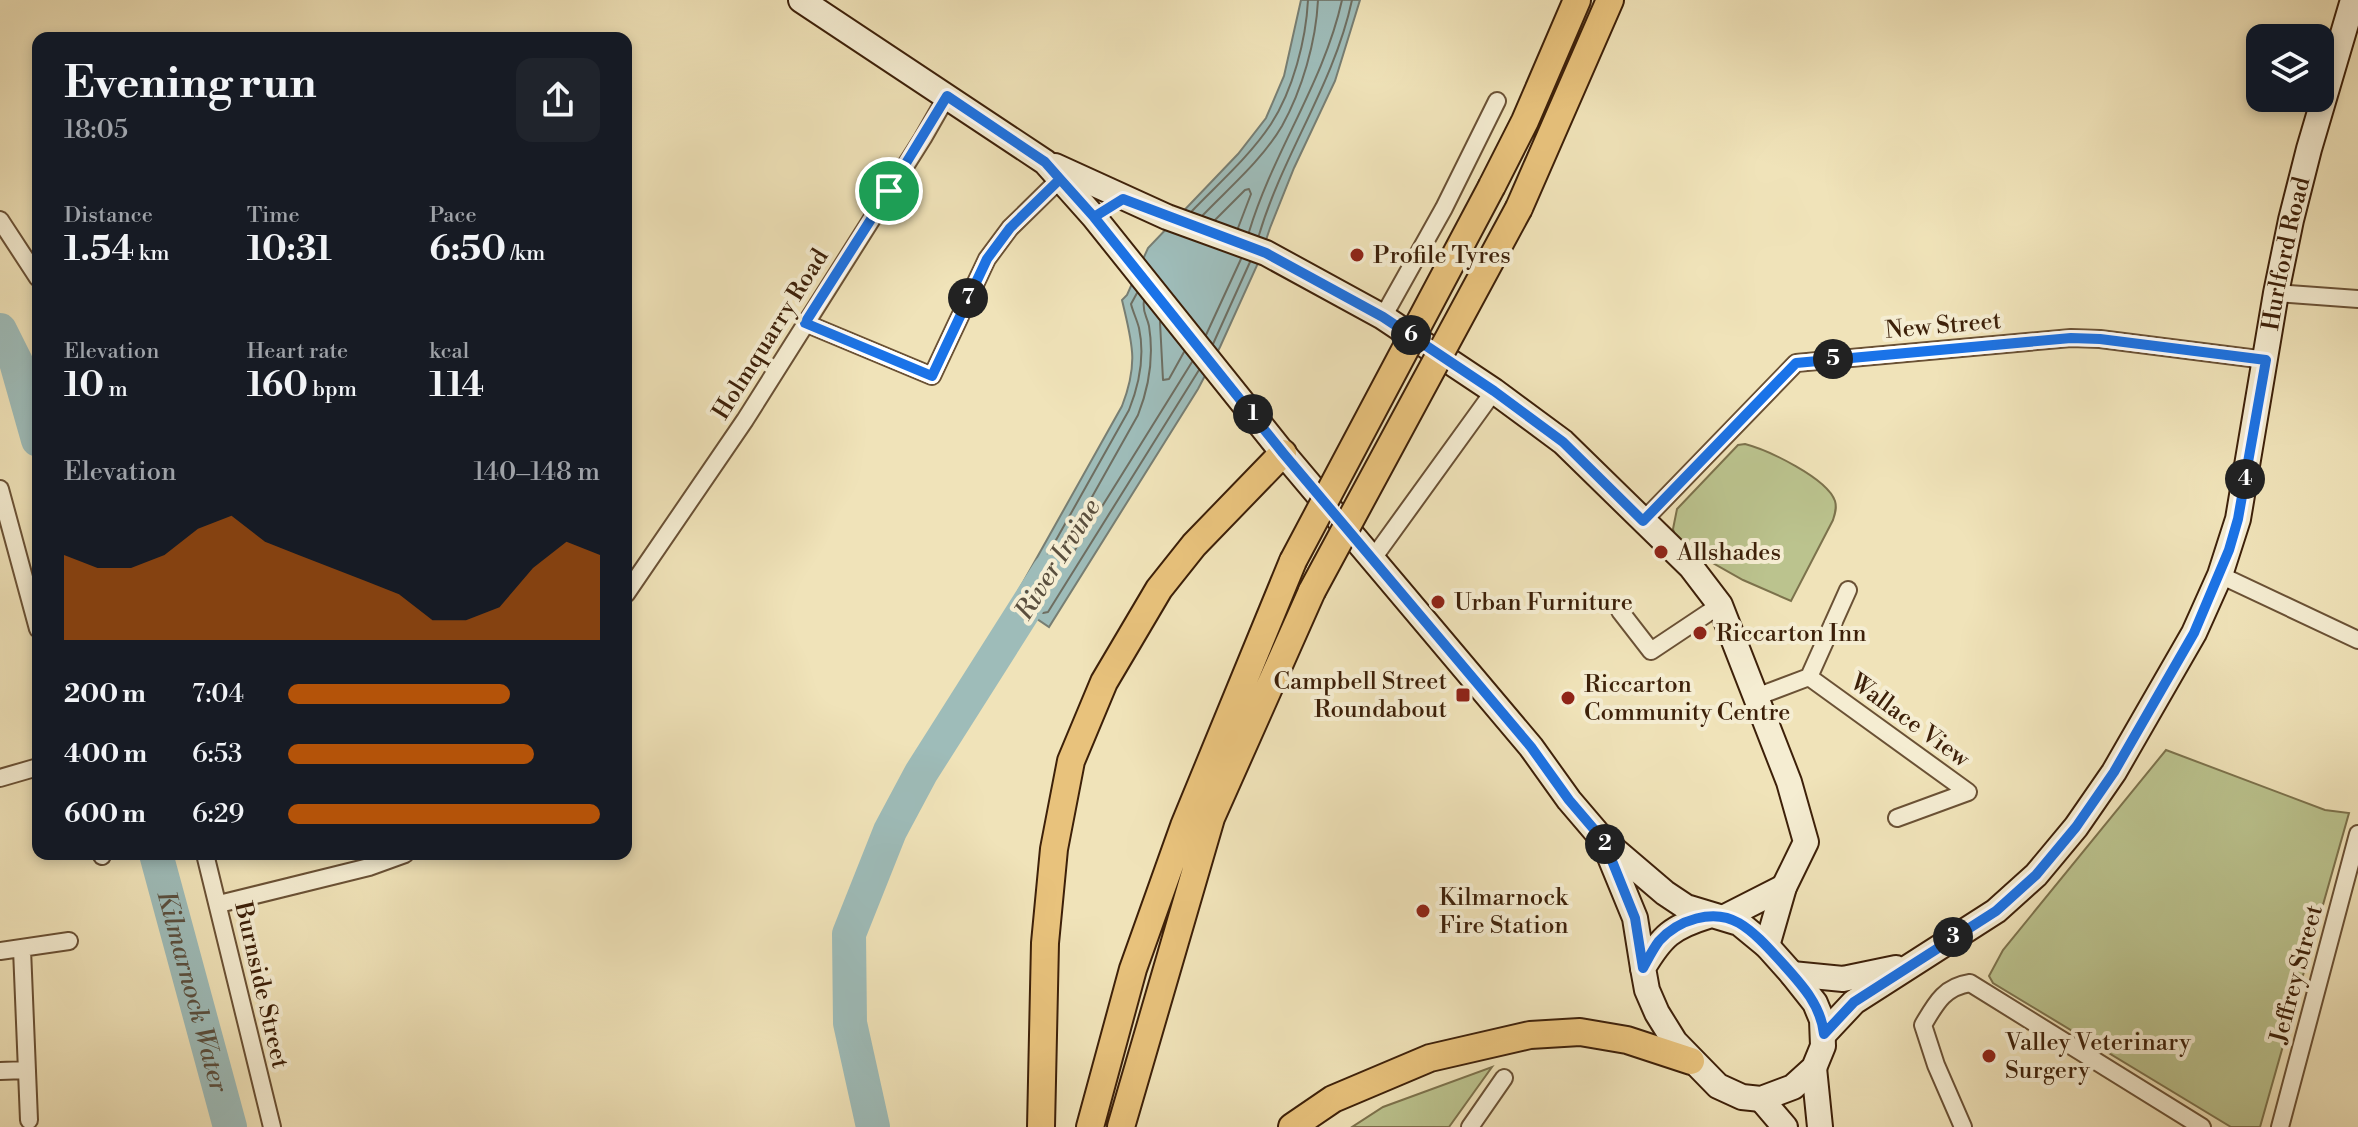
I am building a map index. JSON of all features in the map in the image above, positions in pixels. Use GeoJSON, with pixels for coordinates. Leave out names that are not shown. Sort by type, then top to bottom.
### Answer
{"type":"FeatureCollection","features":[{"type":"Feature","properties":{"kind":"main road"},"geometry":{"type":"LineString","coordinates":[[801,0],[1053,170],[1167,217],[1266,253],[1383,317],[1494,391],[1563,442],[1691,567],[1720,605],[1789,782],[1806,842],[1784,887],[1767,946]]}},
{"type":"Feature","properties":{"kind":"main road"},"geometry":{"type":"LineString","coordinates":[[1090,1127],[1133,969],[1184,826],[1293,561],[1525,121],[1577,0]]}},
{"type":"Feature","properties":{"kind":"main road"},"geometry":{"type":"LineString","coordinates":[[1121,1127],[1211,818],[1312,591],[1519,208],[1610,0]]}},
{"type":"Feature","properties":{"kind":"main road","name":"Hurlford Road"},"geometry":{"type":"LineString","coordinates":[[1824,1034],[1854,1002],[1996,911],[2036,875],[2076,827],[2114,772],[2194,633],[2220,575],[2238,519],[2276,293],[2309,149],[2353,0]]}},
{"type":"Feature","properties":{"kind":"main road"},"geometry":{"type":"LineString","coordinates":[[1053,170],[1283,453],[1374,557],[1531,747],[1569,800],[1604,841],[1686,907],[1739,923],[1767,946],[1792,974],[1815,1003],[1824,1034],[1823,1046],[1814,1068],[1793,1087],[1761,1099],[1742,1097],[1718,1086],[1675,1042],[1647,990],[1635,918],[1604,841]]}},
{"type":"Feature","properties":{"kind":"main road"},"geometry":{"type":"LineString","coordinates":[[1094,217],[1123,199]]}},
{"type":"Feature","properties":{"kind":"main road"},"geometry":{"type":"LineString","coordinates":[[1041,1127],[1045,943],[1054,849],[1071,761],[1104,682],[1159,589],[1194,545],[1283,453]]}},
{"type":"Feature","properties":{"kind":"main road"},"geometry":{"type":"LineString","coordinates":[[1643,968],[1658,943],[1672,929],[1717,916],[1784,887]]}},
{"type":"Feature","properties":{"kind":"main road","name":"Hurlford Road"},"geometry":{"type":"LineString","coordinates":[[1792,974],[1843,979],[1907,966]]}},
{"type":"Feature","properties":{"kind":"main road"},"geometry":{"type":"LineString","coordinates":[[1292,1127],[1333,1099],[1430,1058],[1530,1035],[1580,1032],[1627,1040],[1691,1061]]}},
{"type":"Feature","properties":{"kind":"main road"},"geometry":{"type":"LineString","coordinates":[[1814,1068],[1820,1127]]}},
{"type":"Feature","properties":{"kind":"main road"},"geometry":{"type":"LineString","coordinates":[[1761,1099],[1785,1127]]}},
{"type":"Feature","properties":{"kind":"street","name":"Holmquarry Road"},"geometry":{"type":"LineString","coordinates":[[632,585],[745,420],[947,96]]}},
{"type":"Feature","properties":{"kind":"street"},"geometry":{"type":"LineString","coordinates":[[1383,317],[1444,208],[1497,101]]}},
{"type":"Feature","properties":{"kind":"street"},"geometry":{"type":"LineString","coordinates":[[805,323],[932,376],[987,259],[1053,170]]}},
{"type":"Feature","properties":{"kind":"street"},"geometry":{"type":"LineString","coordinates":[[0,220],[32,269]]}},
{"type":"Feature","properties":{"kind":"street"},"geometry":{"type":"LineString","coordinates":[[2276,293],[2358,299]]}},
{"type":"Feature","properties":{"kind":"street","name":"New Street"},"geometry":{"type":"LineString","coordinates":[[1643,521],[1796,363],[2071,338],[2266,360]]}},
{"type":"Feature","properties":{"kind":"street"},"geometry":{"type":"LineString","coordinates":[[1374,557],[1494,391]]}},
{"type":"Feature","properties":{"kind":"street"},"geometry":{"type":"LineString","coordinates":[[0,489],[32,607]]}},
{"type":"Feature","properties":{"kind":"street"},"geometry":{"type":"LineString","coordinates":[[2220,575],[2358,640]]}},
{"type":"Feature","properties":{"kind":"street"},"geometry":{"type":"LineString","coordinates":[[1756,697],[1809,677],[1848,590]]}},
{"type":"Feature","properties":{"kind":"street"},"geometry":{"type":"LineString","coordinates":[[1620,611],[1651,651],[1720,605]]}},
{"type":"Feature","properties":{"kind":"street","name":"Wallace View"},"geometry":{"type":"LineString","coordinates":[[1809,677],[1968,792],[1897,818]]}},
{"type":"Feature","properties":{"kind":"street"},"geometry":{"type":"LineString","coordinates":[[0,778],[32,769]]}},
{"type":"Feature","properties":{"kind":"street","name":"Jeffrey Street"},"geometry":{"type":"LineString","coordinates":[[2280,1127],[2358,834]]}},
{"type":"Feature","properties":{"kind":"street","name":"Burnside Street"},"geometry":{"type":"LineString","coordinates":[[207,860],[272,1127]]}},
{"type":"Feature","properties":{"kind":"street"},"geometry":{"type":"LineString","coordinates":[[219,904],[388,860]]}},
{"type":"Feature","properties":{"kind":"street"},"geometry":{"type":"LineString","coordinates":[[0,951],[69,941]]}},
{"type":"Feature","properties":{"kind":"street"},"geometry":{"type":"LineString","coordinates":[[22,949],[29,1120]]}},
{"type":"Feature","properties":{"kind":"street"},"geometry":{"type":"LineString","coordinates":[[1963,1127],[1936,1065],[1923,1025],[1938,1000],[1954,986],[1970,983],[2202,1127]]}},
{"type":"Feature","properties":{"kind":"street"},"geometry":{"type":"LineString","coordinates":[[0,1071],[27,1070]]}},
{"type":"Feature","properties":{"kind":"street"},"geometry":{"type":"LineString","coordinates":[[1475,1125],[1504,1078]]}},
{"type":"Feature","properties":{"kind":"green space"},"geometry":{"type":"Polygon","coordinates":[[[1745,444],[1768,452],[1809,474],[1830,492],[1835,501],[1833,520],[1791,601],[1743,580],[1681,545],[1675,536],[1673,529],[1677,509],[1738,445],[1745,444]]]}},
{"type":"Feature","properties":{"kind":"green space"},"geometry":{"type":"Polygon","coordinates":[[[2166,750],[2325,810],[2349,813],[2260,1127],[2231,1127],[1993,983],[1989,976],[2003,950],[2166,750]]]}},
{"type":"Feature","properties":{"kind":"green space"},"geometry":{"type":"Polygon","coordinates":[[[1492,1067],[1449,1127],[1352,1127],[1383,1107],[1492,1067]]]}},
{"type":"Feature","properties":{"kind":"water"},"geometry":{"type":"Polygon","coordinates":[[[1301,0],[1360,0],[1335,81],[1294,168],[1259,261],[1198,389],[1049,627],[1012,602],[1122,406],[1131,377],[1132,353],[1122,300],[1148,248],[1238,154],[1266,118],[1284,76],[1301,0]]]}},
{"type":"Feature","properties":{"kind":"waterway","name":"Kilmarnock Water"},"geometry":{"type":"LineString","coordinates":[[0,330],[16,362],[32,419]]}},
{"type":"Feature","properties":{"kind":"waterway","name":"River Irvine"},"geometry":{"type":"LineString","coordinates":[[873,1127],[850,1023],[849,934],[890,831],[921,773],[1049,571]]}},
{"type":"Feature","properties":{"kind":"waterway","name":"Kilmarnock Water"},"geometry":{"type":"LineString","coordinates":[[158,860],[230,1127]]}},
{"type":"Feature","properties":{"kind":"place","name":"Profile Tyres"},"geometry":{"type":"Point","coordinates":[1357,255]}},
{"type":"Feature","properties":{"kind":"place","name":"Allshades"},"geometry":{"type":"Point","coordinates":[1661,552]}},
{"type":"Feature","properties":{"kind":"place","name":"Urban Furniture"},"geometry":{"type":"Point","coordinates":[1438,602]}},
{"type":"Feature","properties":{"kind":"place","name":"Riccarton Inn"},"geometry":{"type":"Point","coordinates":[1700,633]}},
{"type":"Feature","properties":{"kind":"place","name":"Campbell Street Roundabout"},"geometry":{"type":"Point","coordinates":[1463,695]}},
{"type":"Feature","properties":{"kind":"place","name":"Riccarton Community Centre"},"geometry":{"type":"Point","coordinates":[1568,698]}},
{"type":"Feature","properties":{"kind":"place","name":"Kilmarnock Fire Station"},"geometry":{"type":"Point","coordinates":[1423,911]}},
{"type":"Feature","properties":{"kind":"place","name":"Valley Veterinary Surgery"},"geometry":{"type":"Point","coordinates":[1989,1056]}},
{"type":"Feature","properties":{"kind":"route"},"geometry":{"type":"LineString","coordinates":[[889,191],[805,323],[932,376],[987,259],[1010,228],[1060,179],[1094,217],[1123,199],[1266,253],[1383,317],[1494,391],[1563,442],[1643,521],[1796,363],[2071,338],[2266,360],[2238,519],[2220,575],[2194,633],[2155,705],[2076,827],[2036,875],[1996,911],[1854,1002],[1824,1034],[1815,1003],[1792,974],[1767,946],[1739,923],[1725,917],[1708,916],[1672,929],[1658,943],[1643,968],[1635,918],[1604,841],[1569,800],[1531,747],[1374,557],[1283,453],[1094,217],[1045,162],[947,96],[889,191]]}}]}
